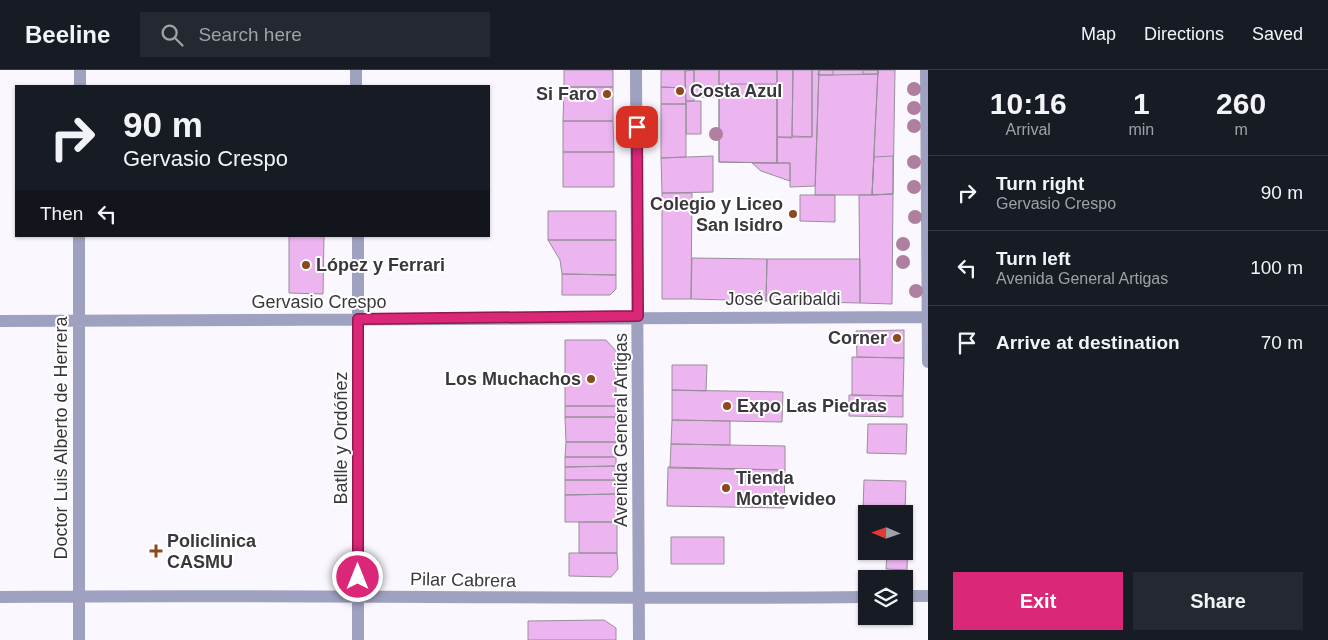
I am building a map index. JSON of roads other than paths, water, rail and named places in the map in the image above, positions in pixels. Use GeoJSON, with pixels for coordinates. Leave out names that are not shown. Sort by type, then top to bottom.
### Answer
{"type":"FeatureCollection","features":[{"type":"Feature","properties":{"kind":"street"},"geometry":{"type":"LineString","coordinates":[[80,70],[80,85]]}},
{"type":"Feature","properties":{"kind":"street"},"geometry":{"type":"LineString","coordinates":[[356,70],[356,85]]}},
{"type":"Feature","properties":{"kind":"street","name":"Avenida General Artigas"},"geometry":{"type":"LineString","coordinates":[[636,70],[639,640]]}},
{"type":"Feature","properties":{"kind":"street"},"geometry":{"type":"LineString","coordinates":[[926,70],[928,362]]}},
{"type":"Feature","properties":{"kind":"street","name":"Doctor Luis Alberto de Herrera"},"geometry":{"type":"LineString","coordinates":[[79,237],[79,640]]}},
{"type":"Feature","properties":{"kind":"street","name":"Batlle y Ordóñez"},"geometry":{"type":"LineString","coordinates":[[358,237],[358,640]]}},
{"type":"Feature","properties":{"kind":"street","name":"José Garibaldi"},"geometry":{"type":"LineString","coordinates":[[638,316],[928,317]]}},
{"type":"Feature","properties":{"kind":"street","name":"Gervasio Crespo"},"geometry":{"type":"LineString","coordinates":[[0,320],[638,316]]}},
{"type":"Feature","properties":{"kind":"street","name":"Pilar Cabrera"},"geometry":{"type":"LineString","coordinates":[[0,597],[358,596],[638,600],[858,597]]}},
{"type":"Feature","properties":{"kind":"street"},"geometry":{"type":"LineString","coordinates":[[913,596],[928,596]]}},
{"type":"Feature","properties":{"kind":"place","name":"Costa Azul"},"geometry":{"type":"Point","coordinates":[680,91]}},
{"type":"Feature","properties":{"kind":"place","name":"Si Faro"},"geometry":{"type":"Point","coordinates":[607,94]}},
{"type":"Feature","properties":{"kind":"place","name":"Colegio y Liceo San Isidro"},"geometry":{"type":"Point","coordinates":[793,214]}},
{"type":"Feature","properties":{"kind":"place","name":"López y Ferrari"},"geometry":{"type":"Point","coordinates":[306,265]}},
{"type":"Feature","properties":{"kind":"place","name":"Corner"},"geometry":{"type":"Point","coordinates":[897,338]}},
{"type":"Feature","properties":{"kind":"place","name":"Los Muchachos"},"geometry":{"type":"Point","coordinates":[591,379]}},
{"type":"Feature","properties":{"kind":"place","name":"Expo Las Piedras"},"geometry":{"type":"Point","coordinates":[727,406]}},
{"type":"Feature","properties":{"kind":"place","name":"Tienda Montevideo"},"geometry":{"type":"Point","coordinates":[726,488]}},
{"type":"Feature","properties":{"kind":"place","name":"Policlinica CASMU"},"geometry":{"type":"Point","coordinates":[156,551]}}]}
